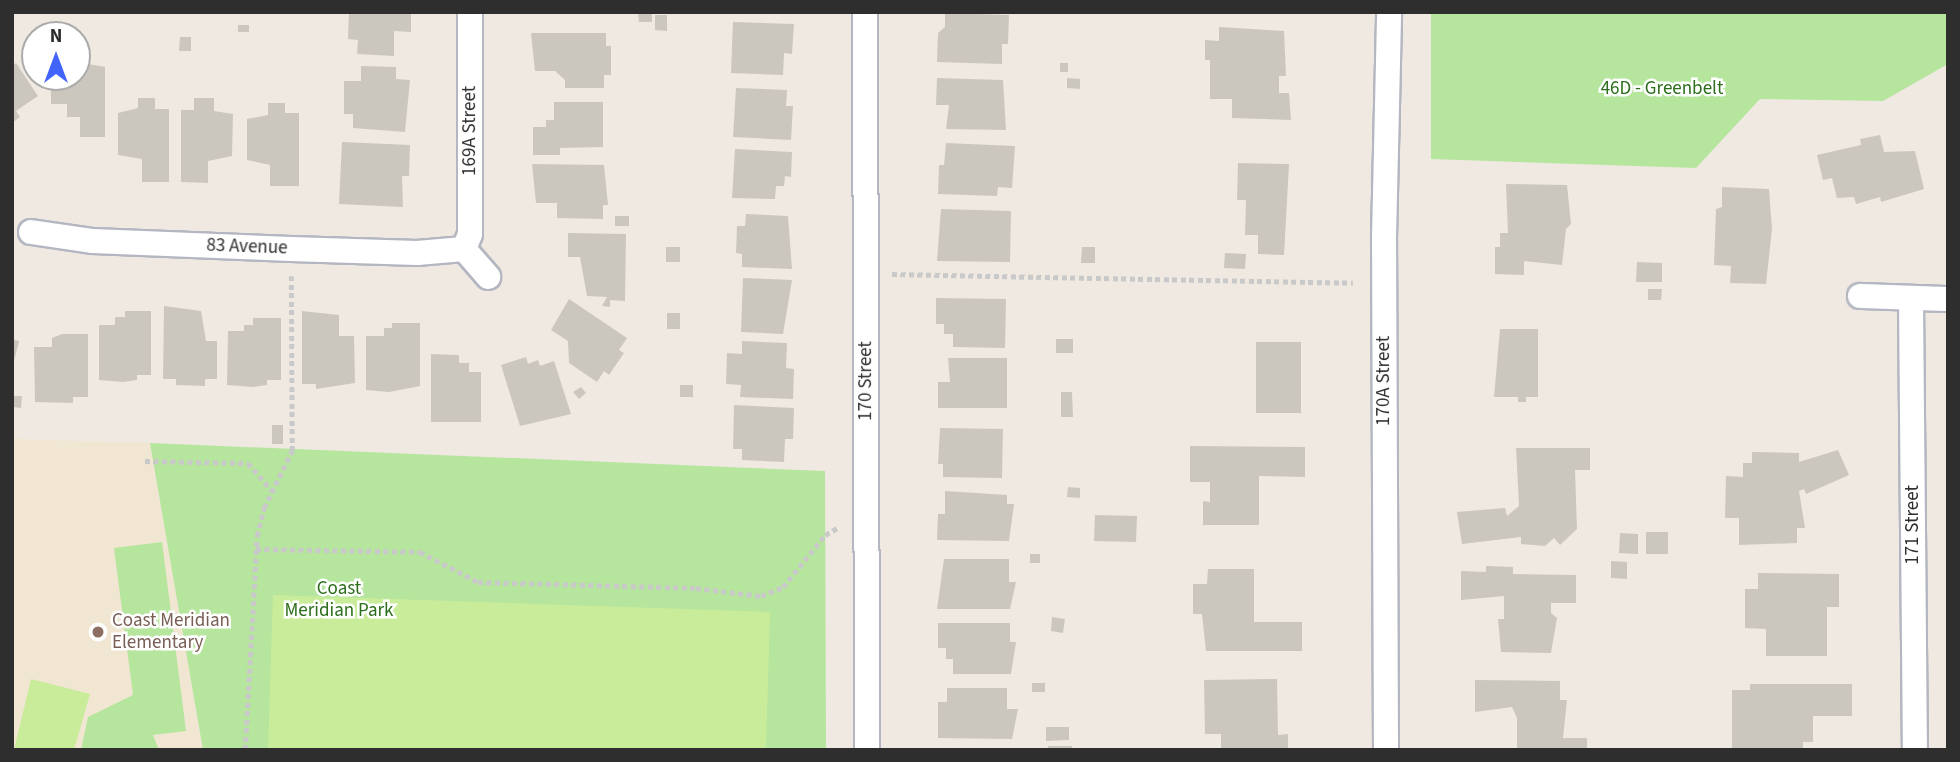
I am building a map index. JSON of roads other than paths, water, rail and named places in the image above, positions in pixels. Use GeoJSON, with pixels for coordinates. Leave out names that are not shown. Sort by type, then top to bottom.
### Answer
{"type":"FeatureCollection","features":[{"type":"Feature","properties":{"kind":"street","name":"169A Street"},"geometry":{"type":"LineString","coordinates":[[464,249],[470,234],[470,12]]}},
{"type":"Feature","properties":{"kind":"street","name":"170 Street"},"geometry":{"type":"LineString","coordinates":[[864,12],[867,750]]}},
{"type":"Feature","properties":{"kind":"street","name":"170A Street"},"geometry":{"type":"LineString","coordinates":[[1386,750],[1384,238],[1389,12]]}},
{"type":"Feature","properties":{"kind":"street","name":"83 Avenue"},"geometry":{"type":"LineString","coordinates":[[31,232],[93,241],[291,249],[417,253],[464,249]]}},
{"type":"Feature","properties":{"kind":"street"},"geometry":{"type":"LineString","coordinates":[[464,249],[488,277]]}},
{"type":"Feature","properties":{"kind":"street"},"geometry":{"type":"LineString","coordinates":[[1860,296],[1911,300],[1948,299]]}},
{"type":"Feature","properties":{"kind":"street","name":"171 Street"},"geometry":{"type":"LineString","coordinates":[[1911,300],[1915,750]]}},
{"type":"Feature","properties":{"kind":"place","name":"Coast Meridian Elementary"},"geometry":{"type":"Point","coordinates":[98,632]}},
{"type":"Feature","properties":{"kind":"park label","name":"46D - Greenbelt"},"geometry":{"type":"Point","coordinates":[1662,89]}},
{"type":"Feature","properties":{"kind":"park label","name":"Coast Meridian Park"},"geometry":{"type":"Point","coordinates":[339,600]}}]}
